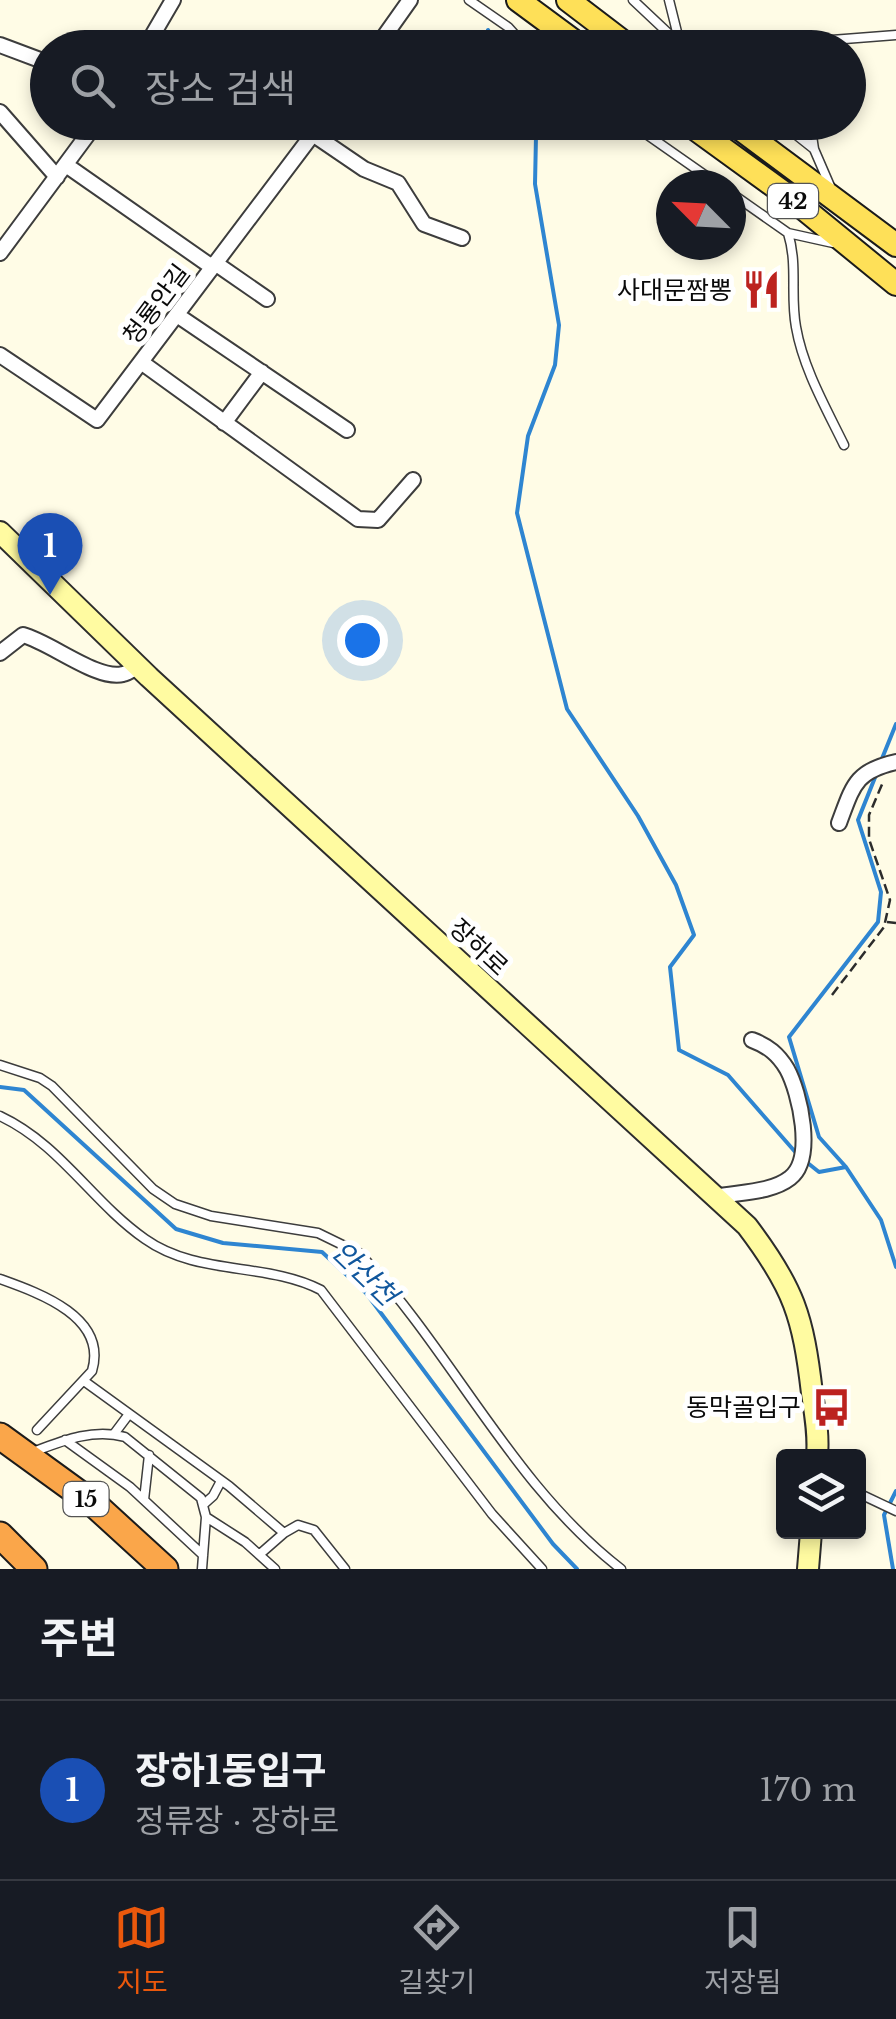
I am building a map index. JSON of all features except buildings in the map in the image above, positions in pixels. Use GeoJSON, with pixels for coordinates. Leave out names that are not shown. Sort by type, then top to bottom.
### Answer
{"type":"FeatureCollection","features":[{"type":"Feature","properties":{"kind":"highway","name":"15"},"geometry":{"type":"LineString","coordinates":[[0,1436],[95,1505],[165,1569]]}},
{"type":"Feature","properties":{"kind":"highway"},"geometry":{"type":"LineString","coordinates":[[0,1535],[34,1569]]}},
{"type":"Feature","properties":{"kind":"main road"},"geometry":{"type":"LineString","coordinates":[[518,0],[559,30]]}},
{"type":"Feature","properties":{"kind":"main road"},"geometry":{"type":"LineString","coordinates":[[568,0],[607,30]]}},
{"type":"Feature","properties":{"kind":"main road","name":"42"},"geometry":{"type":"LineString","coordinates":[[710,140],[896,284]]}},
{"type":"Feature","properties":{"kind":"main road","name":"42"},"geometry":{"type":"LineString","coordinates":[[756,140],[896,245]]}},
{"type":"Feature","properties":{"kind":"street"},"geometry":{"type":"LineString","coordinates":[[156,30],[174,0]]}},
{"type":"Feature","properties":{"kind":"street"},"geometry":{"type":"LineString","coordinates":[[389,30],[410,0]]}},
{"type":"Feature","properties":{"kind":"street"},"geometry":{"type":"LineString","coordinates":[[0,45],[30,56]]}},
{"type":"Feature","properties":{"kind":"street"},"geometry":{"type":"LineString","coordinates":[[0,112],[62,171],[267,299]]}},
{"type":"Feature","properties":{"kind":"street"},"geometry":{"type":"LineString","coordinates":[[0,253],[84,140]]}},
{"type":"Feature","properties":{"kind":"street","name":"청룡안길"},"geometry":{"type":"LineString","coordinates":[[0,355],[97,420],[308,140]]}},
{"type":"Feature","properties":{"kind":"street"},"geometry":{"type":"LineString","coordinates":[[331,140],[364,169],[398,184],[424,224],[462,238]]}},
{"type":"Feature","properties":{"kind":"street"},"geometry":{"type":"LineString","coordinates":[[176,315],[347,430]]}},
{"type":"Feature","properties":{"kind":"street"},"geometry":{"type":"LineString","coordinates":[[140,362],[358,519],[378,520],[413,480]]}},
{"type":"Feature","properties":{"kind":"street"},"geometry":{"type":"LineString","coordinates":[[224,423],[262,372]]}},
{"type":"Feature","properties":{"kind":"street","name":"장하로"},"geometry":{"type":"LineString","coordinates":[[0,532],[138,666],[747,1226],[774,1262],[797,1305],[806,1342],[818,1449]]}},
{"type":"Feature","properties":{"kind":"street"},"geometry":{"type":"LineString","coordinates":[[0,654],[23,635],[99,672],[122,675],[138,666]]}},
{"type":"Feature","properties":{"kind":"street"},"geometry":{"type":"LineString","coordinates":[[840,822],[854,783],[870,770],[892,763]]}},
{"type":"Feature","properties":{"kind":"street"},"geometry":{"type":"LineString","coordinates":[[716,1197],[770,1188],[788,1180],[801,1161],[796,1094],[787,1069],[770,1047],[752,1040]]}},
{"type":"Feature","properties":{"kind":"street"},"geometry":{"type":"LineString","coordinates":[[808,1569],[810,1539]]}},
{"type":"Feature","properties":{"kind":"lane"},"geometry":{"type":"LineString","coordinates":[[469,0],[511,30]]}},
{"type":"Feature","properties":{"kind":"lane"},"geometry":{"type":"LineString","coordinates":[[634,0],[665,30]]}},
{"type":"Feature","properties":{"kind":"lane"},"geometry":{"type":"LineString","coordinates":[[669,0],[679,30]]}},
{"type":"Feature","properties":{"kind":"lane"},"geometry":{"type":"LineString","coordinates":[[866,37],[896,36]]}},
{"type":"Feature","properties":{"kind":"lane"},"geometry":{"type":"LineString","coordinates":[[655,140],[698,170]]}},
{"type":"Feature","properties":{"kind":"lane"},"geometry":{"type":"LineString","coordinates":[[803,140],[814,149]]}},
{"type":"Feature","properties":{"kind":"lane"},"geometry":{"type":"LineString","coordinates":[[813,140],[826,180],[841,202]]}},
{"type":"Feature","properties":{"kind":"lane"},"geometry":{"type":"LineString","coordinates":[[746,204],[788,233],[850,247]]}},
{"type":"Feature","properties":{"kind":"lane"},"geometry":{"type":"LineString","coordinates":[[788,233],[794,252],[796,328],[817,389],[844,445]]}},
{"type":"Feature","properties":{"kind":"lane"},"geometry":{"type":"LineString","coordinates":[[0,1065],[52,1086],[152,1189],[175,1204],[211,1216],[307,1230],[360,1253],[538,1485],[573,1527],[621,1569]]}},
{"type":"Feature","properties":{"kind":"lane"},"geometry":{"type":"LineString","coordinates":[[0,1116],[56,1152],[146,1240],[203,1263],[279,1275],[321,1290],[492,1514],[542,1569]]}},
{"type":"Feature","properties":{"kind":"lane"},"geometry":{"type":"LineString","coordinates":[[0,1279],[38,1294],[76,1316],[94,1344],[96,1358],[84,1381],[37,1430]]}},
{"type":"Feature","properties":{"kind":"lane"},"geometry":{"type":"LineString","coordinates":[[84,1381],[221,1481],[284,1533]]}},
{"type":"Feature","properties":{"kind":"lane"},"geometry":{"type":"LineString","coordinates":[[114,1434],[130,1414]]}},
{"type":"Feature","properties":{"kind":"lane"},"geometry":{"type":"LineString","coordinates":[[25,1454],[65,1440],[114,1434],[124,1437],[197,1492],[206,1517],[202,1569]]}},
{"type":"Feature","properties":{"kind":"lane"},"geometry":{"type":"LineString","coordinates":[[65,1440],[144,1500],[203,1555]]}},
{"type":"Feature","properties":{"kind":"lane"},"geometry":{"type":"LineString","coordinates":[[144,1500],[148,1455]]}},
{"type":"Feature","properties":{"kind":"lane"},"geometry":{"type":"LineString","coordinates":[[204,1504],[221,1481]]}},
{"type":"Feature","properties":{"kind":"lane"},"geometry":{"type":"LineString","coordinates":[[866,1497],[896,1511]]}},
{"type":"Feature","properties":{"kind":"lane"},"geometry":{"type":"LineString","coordinates":[[206,1517],[275,1569]]}},
{"type":"Feature","properties":{"kind":"lane"},"geometry":{"type":"LineString","coordinates":[[260,1554],[298,1526],[314,1530],[345,1569]]}},
{"type":"Feature","properties":{"kind":"path"},"geometry":{"type":"LineString","coordinates":[[832,995],[869,950],[885,922],[890,900],[869,840],[869,815],[892,763]]}},
{"type":"Feature","properties":{"kind":"path"},"geometry":{"type":"LineString","coordinates":[[885,922],[896,923]]}},
{"type":"Feature","properties":{"kind":"waterway"},"geometry":{"type":"LineString","coordinates":[[536,140],[535,184],[559,325],[555,365],[528,436],[517,513],[567,709],[638,816],[676,885],[694,935],[670,967],[679,1050],[728,1075],[797,1154]]}},
{"type":"Feature","properties":{"kind":"waterway"},"geometry":{"type":"LineString","coordinates":[[881,761],[896,724]]}},
{"type":"Feature","properties":{"kind":"waterway"},"geometry":{"type":"LineString","coordinates":[[876,775],[858,820],[881,892],[878,922],[789,1037],[819,1137],[846,1167],[881,1220],[896,1267]]}},
{"type":"Feature","properties":{"kind":"waterway","name":"안산천"},"geometry":{"type":"LineString","coordinates":[[0,1087],[24,1090],[176,1229],[223,1243],[322,1252],[366,1293],[553,1544],[577,1569]]}},
{"type":"Feature","properties":{"kind":"waterway"},"geometry":{"type":"LineString","coordinates":[[804,1160],[819,1172],[846,1167]]}},
{"type":"Feature","properties":{"kind":"waterway"},"geometry":{"type":"LineString","coordinates":[[893,1569],[884,1515],[896,1491]]}},
{"type":"Feature","properties":{"kind":"place","name":"사대문짬뽕"},"geometry":{"type":"Point","coordinates":[762,290]}},
{"type":"Feature","properties":{"kind":"place","name":"장하1동입구"},"geometry":{"type":"Point","coordinates":[50,595]}},
{"type":"Feature","properties":{"kind":"place","name":"동막골입구"},"geometry":{"type":"Point","coordinates":[831,1407]}}]}
